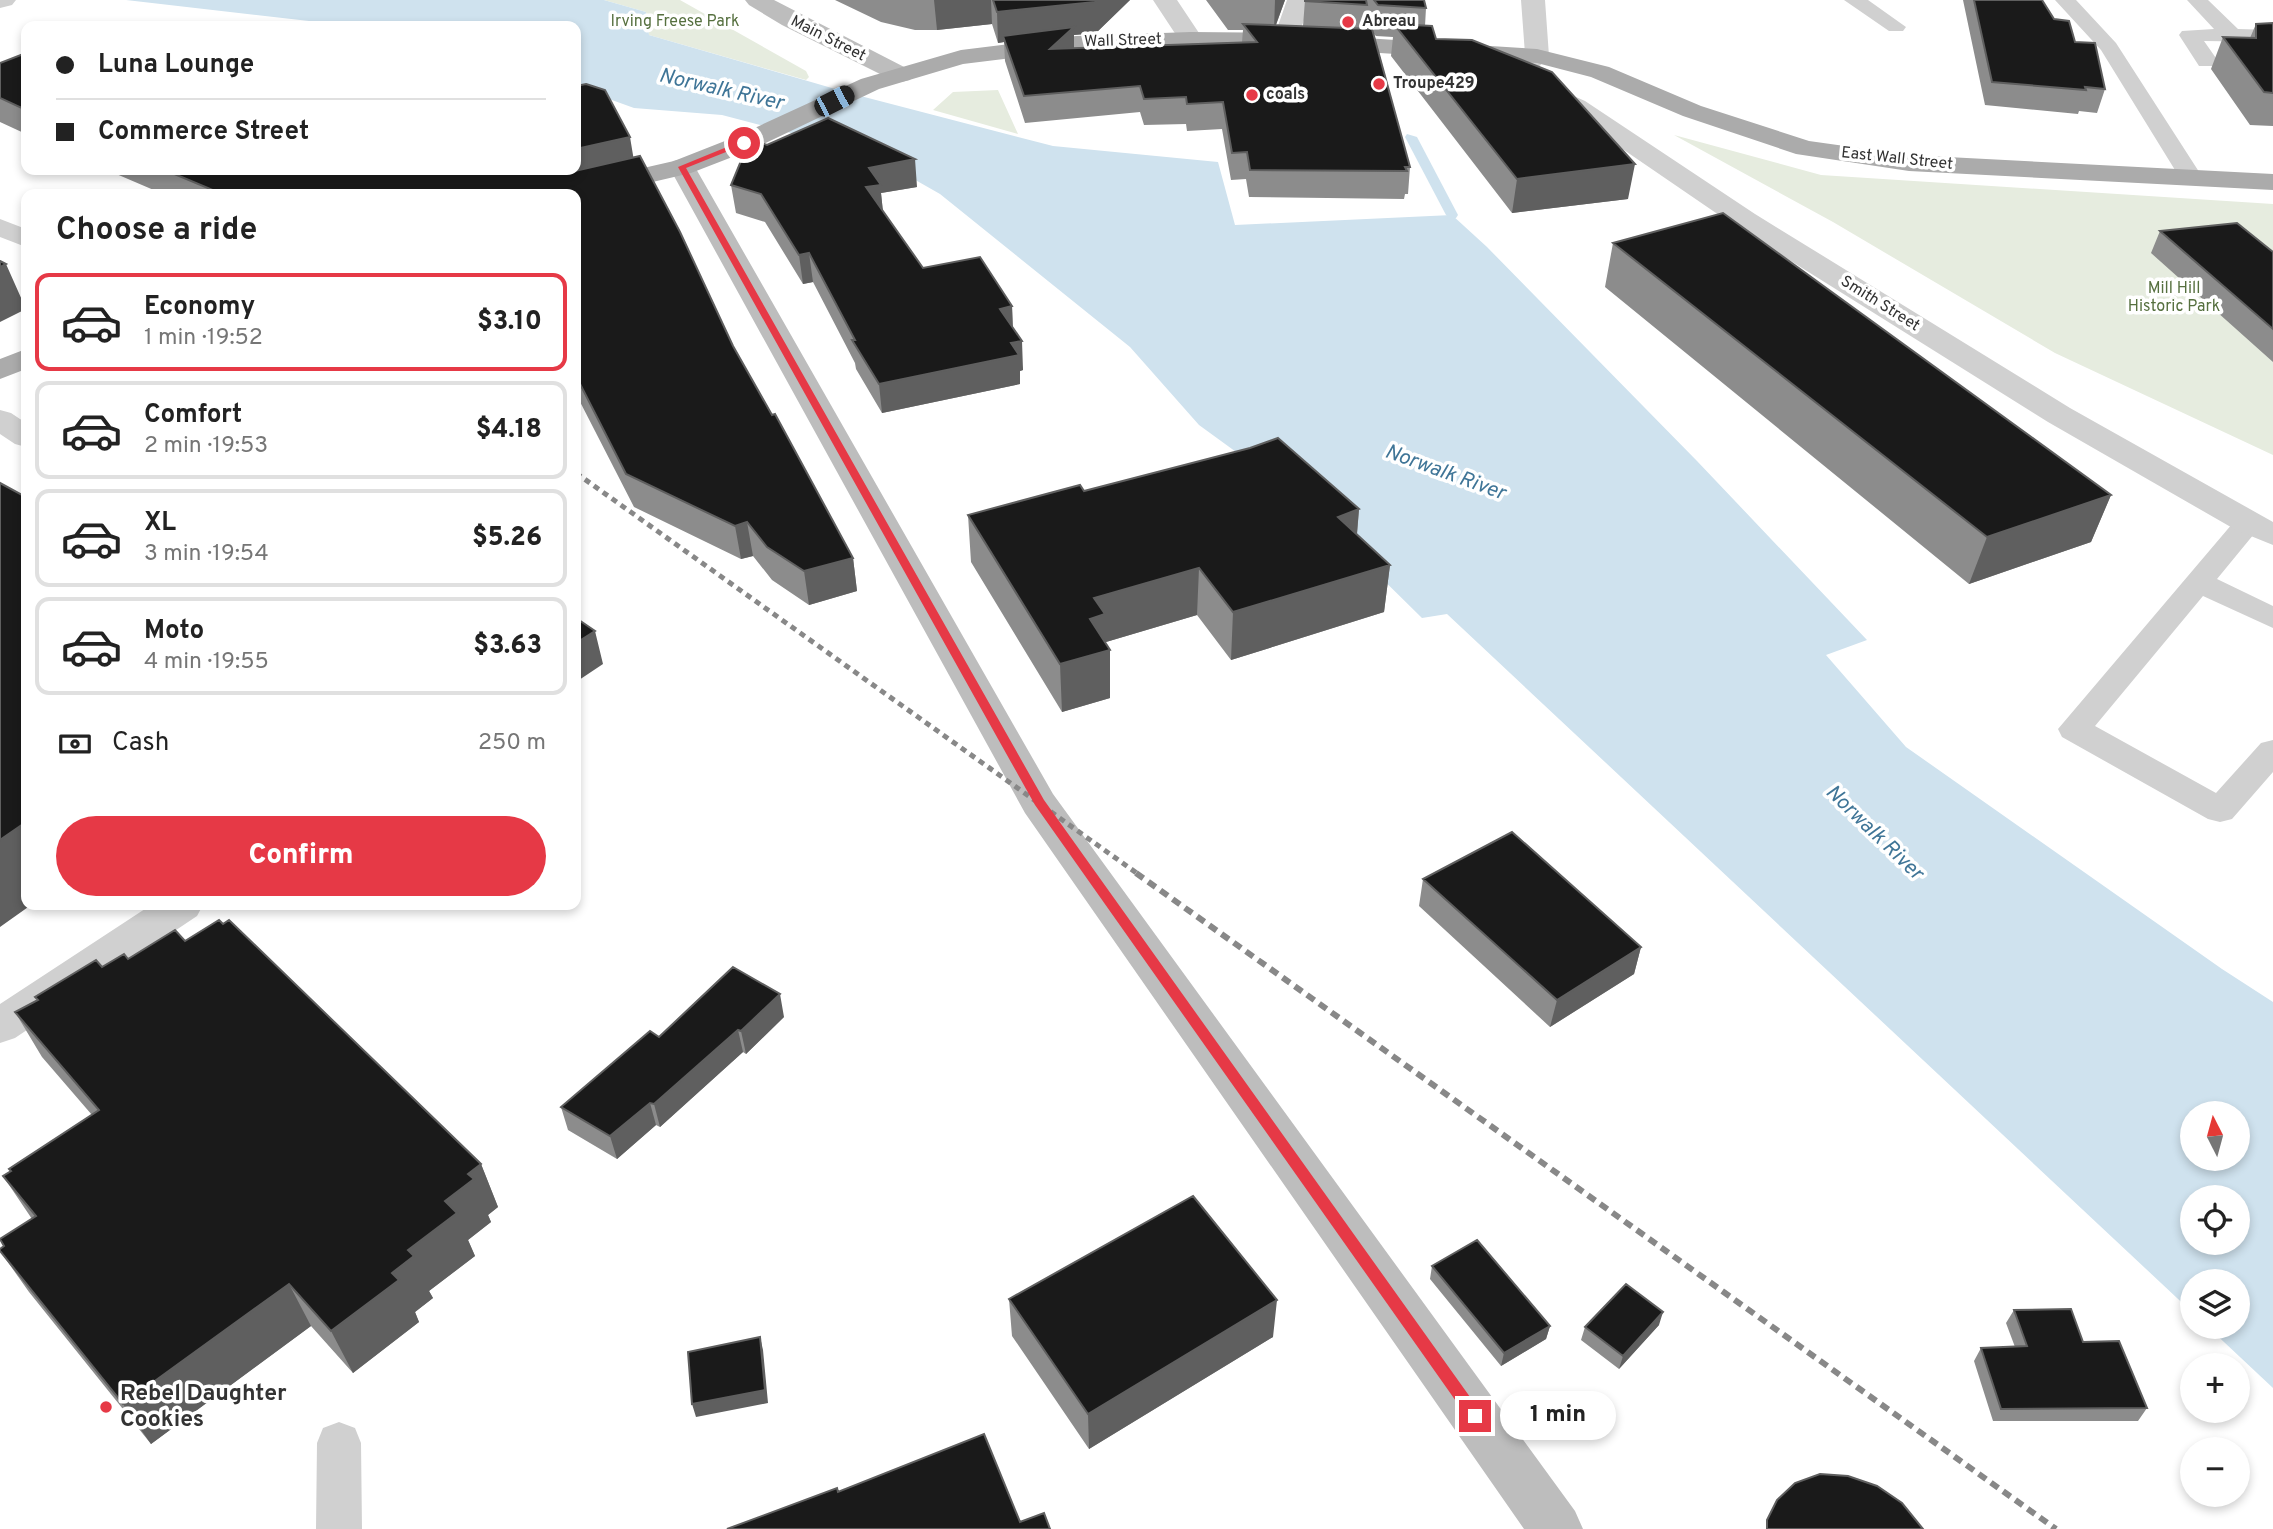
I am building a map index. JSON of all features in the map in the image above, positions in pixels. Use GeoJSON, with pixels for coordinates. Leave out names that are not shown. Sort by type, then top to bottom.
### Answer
{"type":"FeatureCollection","features":[{"type":"Feature","properties":{"kind":"main road","name":"Main Street"},"geometry":{"type":"LineString","coordinates":[[757,0],[790,20],[901,75]]}},
{"type":"Feature","properties":{"kind":"main road","name":"Wall Street"},"geometry":{"type":"LineString","coordinates":[[581,191],[682,167],[744,143],[870,84],[961,57],[1076,43],[1191,38],[1285,40],[1537,56]]}},
{"type":"Feature","properties":{"kind":"main road","name":"East Wall Street"},"geometry":{"type":"LineString","coordinates":[[1537,56],[1600,72],[1692,111],[1805,148],[1909,163],[2273,182]]}},
{"type":"Feature","properties":{"kind":"main road"},"geometry":{"type":"LineString","coordinates":[[682,167],[1039,803],[1556,1529]]}},
{"type":"Feature","properties":{"kind":"main road"},"geometry":{"type":"LineString","coordinates":[[0,370],[21,360]]}},
{"type":"Feature","properties":{"kind":"street"},"geometry":{"type":"LineString","coordinates":[[1165,0],[1191,38]]}},
{"type":"Feature","properties":{"kind":"street"},"geometry":{"type":"LineString","coordinates":[[1285,40],[1298,0]]}},
{"type":"Feature","properties":{"kind":"street"},"geometry":{"type":"LineString","coordinates":[[1534,0],[1537,56]]}},
{"type":"Feature","properties":{"kind":"street","name":"Smith Street"},"geometry":{"type":"LineString","coordinates":[[1537,56],[1518,74],[1531,86],[1576,106],[1745,220],[2059,415],[2261,529]]}},
{"type":"Feature","properties":{"kind":"street"},"geometry":{"type":"LineString","coordinates":[[0,227],[21,237]]}},
{"type":"Feature","properties":{"kind":"street"},"geometry":{"type":"LineString","coordinates":[[0,420],[21,434]]}},
{"type":"Feature","properties":{"kind":"street"},"geometry":{"type":"LineString","coordinates":[[0,1026],[174,910]]}},
{"type":"Feature","properties":{"kind":"lane"},"geometry":{"type":"LineString","coordinates":[[1854,0],[1896,27]]}},
{"type":"Feature","properties":{"kind":"lane"},"geometry":{"type":"LineString","coordinates":[[2065,0],[2109,47],[2191,178]]}},
{"type":"Feature","properties":{"kind":"lane"},"geometry":{"type":"LineString","coordinates":[[2197,0],[2233,36]]}},
{"type":"Feature","properties":{"kind":"lane"},"geometry":{"type":"LineString","coordinates":[[2207,61],[2189,35],[2273,36]]}},
{"type":"Feature","properties":{"kind":"lane"},"geometry":{"type":"LineString","coordinates":[[2261,529],[2199,582],[2074,729],[2220,810],[2273,751]]}},
{"type":"Feature","properties":{"kind":"lane"},"geometry":{"type":"LineString","coordinates":[[2199,582],[2273,618]]}},
{"type":"Feature","properties":{"kind":"lane"},"geometry":{"type":"LineString","coordinates":[[339,1443],[339,1529]]}},
{"type":"Feature","properties":{"kind":"green space","name":"Irving Freese Park"},"geometry":{"type":"Polygon","coordinates":[[[604,0],[680,0],[806,71],[809,77],[806,80],[649,35],[646,12],[604,0]]]}},
{"type":"Feature","properties":{"kind":"green space"},"geometry":{"type":"Polygon","coordinates":[[[998,90],[1018,134],[933,110],[953,92],[998,90]]]}},
{"type":"Feature","properties":{"kind":"green space","name":"Mill Hill Historic Park"},"geometry":{"type":"Polygon","coordinates":[[[1674,135],[1821,175],[2273,204],[2273,455],[2055,353],[1833,222],[1674,135]]]}},
{"type":"Feature","properties":{"kind":"water","name":"Norwalk River"},"geometry":{"type":"Polygon","coordinates":[[[126,0],[604,0],[646,12],[649,35],[849,93],[1053,146],[1218,162],[1235,225],[1452,215],[1487,247],[1697,461],[1867,640],[1826,655],[1906,747],[2273,1002],[2273,1388],[2250,1366],[2250,1353],[2236,1353],[2221,1339],[2250,1339],[2250,1269],[2180,1269],[2180,1301],[1447,614],[1422,618],[1359,556],[1265,473],[1199,425],[1130,347],[940,194],[868,153],[722,115],[634,108],[581,89],[581,21],[309,21],[126,0]]]}},
{"type":"Feature","properties":{"kind":"building"},"geometry":{"type":"Polygon","coordinates":[[[993,0],[1097,0],[997,12],[993,0]]]}},
{"type":"Feature","properties":{"kind":"building"},"geometry":{"type":"Polygon","coordinates":[[[1366,0],[1367,5],[1305,1],[1366,0]]]}},
{"type":"Feature","properties":{"kind":"building"},"geometry":{"type":"Polygon","coordinates":[[[1374,0],[1424,0],[1426,8],[1378,5],[1374,0]]]}},
{"type":"Feature","properties":{"kind":"building"},"geometry":{"type":"Polygon","coordinates":[[[1974,0],[2042,0],[2054,19],[2069,21],[2075,42],[2095,43],[2105,89],[2085,87],[2086,90],[1992,82],[1974,0]]]}},
{"type":"Feature","properties":{"kind":"building"},"geometry":{"type":"Polygon","coordinates":[[[2273,23],[2273,93],[2264,92],[2223,37],[2256,38],[2256,24],[2273,23]]]}},
{"type":"Feature","properties":{"kind":"building"},"geometry":{"type":"Polygon","coordinates":[[[1243,24],[1372,29],[1410,167],[1405,167],[1407,171],[1250,170],[1247,152],[1232,153],[1223,102],[1187,104],[1186,97],[1144,99],[1140,86],[1024,96],[1003,36],[1074,27],[1050,49],[1257,42],[1243,24]]]}},
{"type":"Feature","properties":{"kind":"building"},"geometry":{"type":"Polygon","coordinates":[[[1394,24],[1432,26],[1436,39],[1472,40],[1552,72],[1635,164],[1517,179],[1394,24]]]}},
{"type":"Feature","properties":{"kind":"building"},"geometry":{"type":"Polygon","coordinates":[[[21,55],[21,108],[0,98],[0,63],[21,55]]]}},
{"type":"Feature","properties":{"kind":"building"},"geometry":{"type":"Polygon","coordinates":[[[581,85],[605,90],[630,137],[581,148],[581,85]]]}},
{"type":"Feature","properties":{"kind":"building"},"geometry":{"type":"Polygon","coordinates":[[[828,118],[915,159],[869,168],[881,185],[866,187],[923,268],[980,257],[1012,306],[1000,309],[1022,341],[1011,343],[1019,355],[879,384],[852,340],[855,340],[809,253],[799,255],[761,194],[731,185],[750,139],[767,145],[828,118]]]}},
{"type":"Feature","properties":{"kind":"building"},"geometry":{"type":"Polygon","coordinates":[[[640,156],[680,232],[733,346],[772,415],[775,414],[853,558],[804,571],[767,547],[747,522],[735,526],[626,474],[581,386],[581,189],[210,189],[177,175],[581,175],[581,169],[640,156]]]}},
{"type":"Feature","properties":{"kind":"building"},"geometry":{"type":"Polygon","coordinates":[[[1723,213],[2111,495],[1987,537],[1613,243],[1723,213]]]}},
{"type":"Feature","properties":{"kind":"building"},"geometry":{"type":"Polygon","coordinates":[[[2237,223],[2273,252],[2273,329],[2160,231],[2237,223]]]}},
{"type":"Feature","properties":{"kind":"building"},"geometry":{"type":"Polygon","coordinates":[[[1278,438],[1359,509],[1338,517],[1390,565],[1233,612],[1199,568],[1094,598],[1105,614],[1090,619],[1110,650],[1060,664],[968,515],[1080,485],[1084,491],[1250,448],[1278,438]]]}},
{"type":"Feature","properties":{"kind":"building"},"geometry":{"type":"Polygon","coordinates":[[[0,483],[21,494],[21,825],[0,840],[0,483]]]}},
{"type":"Feature","properties":{"kind":"building"},"geometry":{"type":"Polygon","coordinates":[[[581,621],[595,631],[581,640],[581,621]]]}},
{"type":"Feature","properties":{"kind":"building"},"geometry":{"type":"Polygon","coordinates":[[[1512,832],[1641,947],[1557,1000],[1423,879],[1512,832]]]}},
{"type":"Feature","properties":{"kind":"building"},"geometry":{"type":"Polygon","coordinates":[[[219,920],[223,924],[229,920],[481,1164],[468,1174],[474,1179],[445,1201],[457,1213],[408,1250],[414,1256],[392,1273],[399,1280],[331,1331],[289,1284],[123,1404],[0,1251],[4,1246],[0,1239],[36,1216],[3,1176],[11,1171],[9,1169],[99,1110],[15,1012],[38,1000],[35,997],[96,960],[102,967],[124,954],[128,959],[175,930],[185,941],[219,920]]]}},
{"type":"Feature","properties":{"kind":"building"},"geometry":{"type":"Polygon","coordinates":[[[733,967],[780,994],[741,1031],[738,1030],[654,1104],[650,1103],[610,1136],[561,1107],[650,1031],[659,1037],[733,967]]]}},
{"type":"Feature","properties":{"kind":"building"},"geometry":{"type":"Polygon","coordinates":[[[1193,1196],[1277,1300],[1088,1414],[1009,1299],[1193,1196]]]}},
{"type":"Feature","properties":{"kind":"building"},"geometry":{"type":"Polygon","coordinates":[[[1477,1240],[1550,1326],[1504,1353],[1432,1266],[1477,1240]]]}},
{"type":"Feature","properties":{"kind":"building"},"geometry":{"type":"Polygon","coordinates":[[[1626,1284],[1663,1312],[1623,1356],[1585,1327],[1626,1284]]]}},
{"type":"Feature","properties":{"kind":"building"},"geometry":{"type":"Polygon","coordinates":[[[2071,1309],[2083,1342],[2119,1341],[2147,1408],[2001,1409],[1981,1348],[2027,1346],[2014,1310],[2071,1309]]]}},
{"type":"Feature","properties":{"kind":"building"},"geometry":{"type":"Polygon","coordinates":[[[760,1337],[765,1390],[692,1404],[688,1352],[760,1337]]]}},
{"type":"Feature","properties":{"kind":"building"},"geometry":{"type":"Polygon","coordinates":[[[984,1434],[1020,1522],[1044,1513],[1050,1529],[727,1529],[837,1488],[838,1492],[984,1434]]]}},
{"type":"Feature","properties":{"kind":"building"},"geometry":{"type":"Polygon","coordinates":[[[1820,1474],[1848,1476],[1877,1486],[1902,1503],[1923,1529],[1767,1529],[1767,1520],[1777,1500],[1795,1483],[1820,1474]]]}},
{"type":"Feature","properties":{"kind":"waterway"},"geometry":{"type":"LineString","coordinates":[[1411,137],[1452,215]]}},
{"type":"Feature","properties":{"kind":"railway"},"geometry":{"type":"LineString","coordinates":[[581,477],[1138,874]]}},
{"type":"Feature","properties":{"kind":"railway"},"geometry":{"type":"LineString","coordinates":[[1136,873],[2056,1529]]}},
{"type":"Feature","properties":{"kind":"place","name":"Abreau"},"geometry":{"type":"Point","coordinates":[1348,22]}},
{"type":"Feature","properties":{"kind":"place","name":"Troupe429"},"geometry":{"type":"Point","coordinates":[1379,84]}},
{"type":"Feature","properties":{"kind":"place","name":"coals"},"geometry":{"type":"Point","coordinates":[1252,95]}},
{"type":"Feature","properties":{"kind":"place","name":"Rebel Daughter Cookies"},"geometry":{"type":"Point","coordinates":[106,1407]}},
{"type":"Feature","properties":{"kind":"route"},"geometry":{"type":"LineString","coordinates":[[744,143],[682,167],[1039,803],[1475,1416]]}}]}
